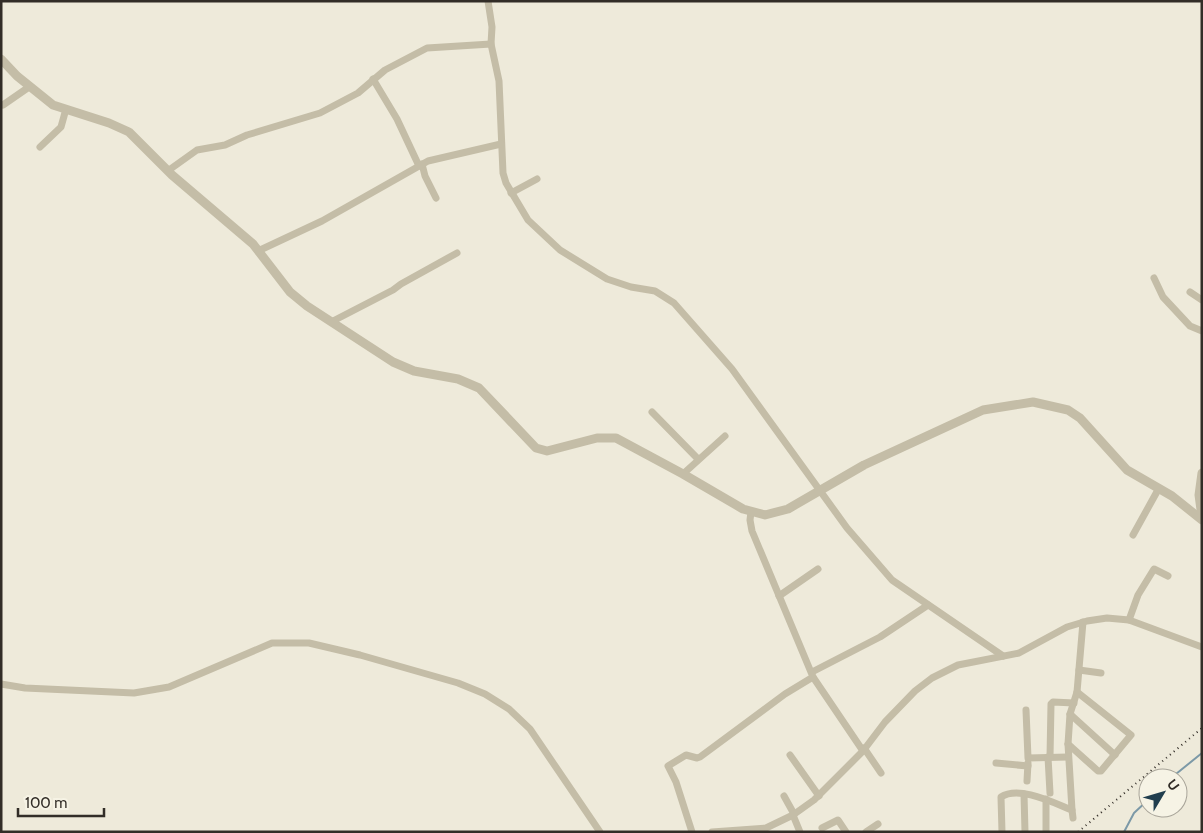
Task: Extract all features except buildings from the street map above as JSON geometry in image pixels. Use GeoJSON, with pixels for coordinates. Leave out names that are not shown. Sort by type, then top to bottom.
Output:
{"type":"FeatureCollection","features":[{"type":"Feature","properties":{"kind":"street"},"geometry":{"type":"LineString","coordinates":[[488,1],[492,27],[492,44],[499,81],[503,174],[511,193],[534,227],[560,250],[607,279],[631,287],[655,291],[674,303],[732,369],[847,528],[892,580],[1003,656]]}},
{"type":"Feature","properties":{"kind":"street"},"geometry":{"type":"LineString","coordinates":[[169,170],[192,152],[225,145],[247,135],[320,113],[358,93],[373,79],[401,60],[427,48],[492,44]]}},
{"type":"Feature","properties":{"kind":"street"},"geometry":{"type":"LineString","coordinates":[[1,59],[29,87],[53,105],[123,128],[169,170],[172,175],[240,232],[258,250],[290,292],[307,306],[333,321],[386,358],[407,368],[458,379],[479,388],[536,448],[547,451],[597,438],[616,438],[751,512],[765,515],[781,512],[864,465],[983,410],[1033,402],[1058,406],[1071,412],[1120,464],[1202,518]]}},
{"type":"Feature","properties":{"kind":"street"},"geometry":{"type":"LineString","coordinates":[[373,79],[397,119],[436,198]]}},
{"type":"Feature","properties":{"kind":"street"},"geometry":{"type":"LineString","coordinates":[[3,105],[29,87]]}},
{"type":"Feature","properties":{"kind":"street"},"geometry":{"type":"LineString","coordinates":[[40,147],[61,128],[66,109]]}},
{"type":"Feature","properties":{"kind":"street"},"geometry":{"type":"LineString","coordinates":[[258,250],[322,221],[420,165],[501,144]]}},
{"type":"Feature","properties":{"kind":"street"},"geometry":{"type":"LineString","coordinates":[[511,193],[537,179]]}},
{"type":"Feature","properties":{"kind":"street"},"geometry":{"type":"LineString","coordinates":[[333,321],[393,290],[457,253]]}},
{"type":"Feature","properties":{"kind":"street"},"geometry":{"type":"LineString","coordinates":[[1154,278],[1163,297],[1190,326],[1202,331]]}},
{"type":"Feature","properties":{"kind":"street"},"geometry":{"type":"LineString","coordinates":[[1190,292],[1202,300]]}},
{"type":"Feature","properties":{"kind":"street"},"geometry":{"type":"LineString","coordinates":[[652,412],[698,459]]}},
{"type":"Feature","properties":{"kind":"street"},"geometry":{"type":"LineString","coordinates":[[683,474],[726,436]]}},
{"type":"Feature","properties":{"kind":"street"},"geometry":{"type":"LineString","coordinates":[[1202,473],[1198,494],[1202,518]]}},
{"type":"Feature","properties":{"kind":"street"},"geometry":{"type":"LineString","coordinates":[[1133,535],[1159,488]]}},
{"type":"Feature","properties":{"kind":"street"},"geometry":{"type":"LineString","coordinates":[[751,512],[750,526],[812,674],[881,773]]}},
{"type":"Feature","properties":{"kind":"street"},"geometry":{"type":"LineString","coordinates":[[779,596],[818,569]]}},
{"type":"Feature","properties":{"kind":"street"},"geometry":{"type":"LineString","coordinates":[[1129,620],[1138,595],[1154,569],[1168,576]]}},
{"type":"Feature","properties":{"kind":"street"},"geometry":{"type":"LineString","coordinates":[[692,832],[678,789],[668,766],[686,755],[700,757],[812,674],[880,637],[928,606]]}},
{"type":"Feature","properties":{"kind":"street"},"geometry":{"type":"LineString","coordinates":[[712,832],[757,831],[794,814],[819,796],[899,707],[927,681],[958,665],[1024,652],[1061,630],[1083,622],[1107,618],[1129,620],[1202,646]]}},
{"type":"Feature","properties":{"kind":"street"},"geometry":{"type":"LineString","coordinates":[[1073,818],[1068,744],[1070,714],[1077,692],[1083,622]]}},
{"type":"Feature","properties":{"kind":"street"},"geometry":{"type":"LineString","coordinates":[[2,684],[104,693],[134,693],[169,687],[272,644],[309,643],[360,654],[458,683],[485,694],[509,709],[530,729],[600,832]]}},
{"type":"Feature","properties":{"kind":"street"},"geometry":{"type":"LineString","coordinates":[[1079,670],[1101,673]]}},
{"type":"Feature","properties":{"kind":"street"},"geometry":{"type":"LineString","coordinates":[[1068,744],[1098,771],[1103,770],[1130,734],[1077,692]]}},
{"type":"Feature","properties":{"kind":"street"},"geometry":{"type":"LineString","coordinates":[[1046,832],[1051,704],[1053,702],[1074,703]]}},
{"type":"Feature","properties":{"kind":"street"},"geometry":{"type":"LineString","coordinates":[[1026,710],[1027,781]]}},
{"type":"Feature","properties":{"kind":"street"},"geometry":{"type":"LineString","coordinates":[[1070,714],[1115,755]]}},
{"type":"Feature","properties":{"kind":"street"},"geometry":{"type":"LineString","coordinates":[[790,755],[819,796]]}},
{"type":"Feature","properties":{"kind":"street"},"geometry":{"type":"LineString","coordinates":[[1028,758],[1068,757]]}},
{"type":"Feature","properties":{"kind":"street"},"geometry":{"type":"LineString","coordinates":[[996,763],[1028,766]]}},
{"type":"Feature","properties":{"kind":"street"},"geometry":{"type":"LineString","coordinates":[[1002,832],[1001,797],[1014,792],[1048,796],[1072,810]]}},
{"type":"Feature","properties":{"kind":"street"},"geometry":{"type":"LineString","coordinates":[[1024,794],[1025,832]]}},
{"type":"Feature","properties":{"kind":"street"},"geometry":{"type":"LineString","coordinates":[[784,796],[794,814],[800,832]]}},
{"type":"Feature","properties":{"kind":"street"},"geometry":{"type":"LineString","coordinates":[[822,828],[838,820],[846,832]]}},
{"type":"Feature","properties":{"kind":"street"},"geometry":{"type":"LineString","coordinates":[[866,832],[878,824]]}},
{"type":"Feature","properties":{"kind":"waterway"},"geometry":{"type":"LineString","coordinates":[[1183,768],[1202,753]]}},
{"type":"Feature","properties":{"kind":"waterway"},"geometry":{"type":"LineString","coordinates":[[1124,832],[1138,809]]}},
{"type":"Feature","properties":{"kind":"railway"},"geometry":{"type":"LineString","coordinates":[[1078,832],[1202,728]]}}]}
